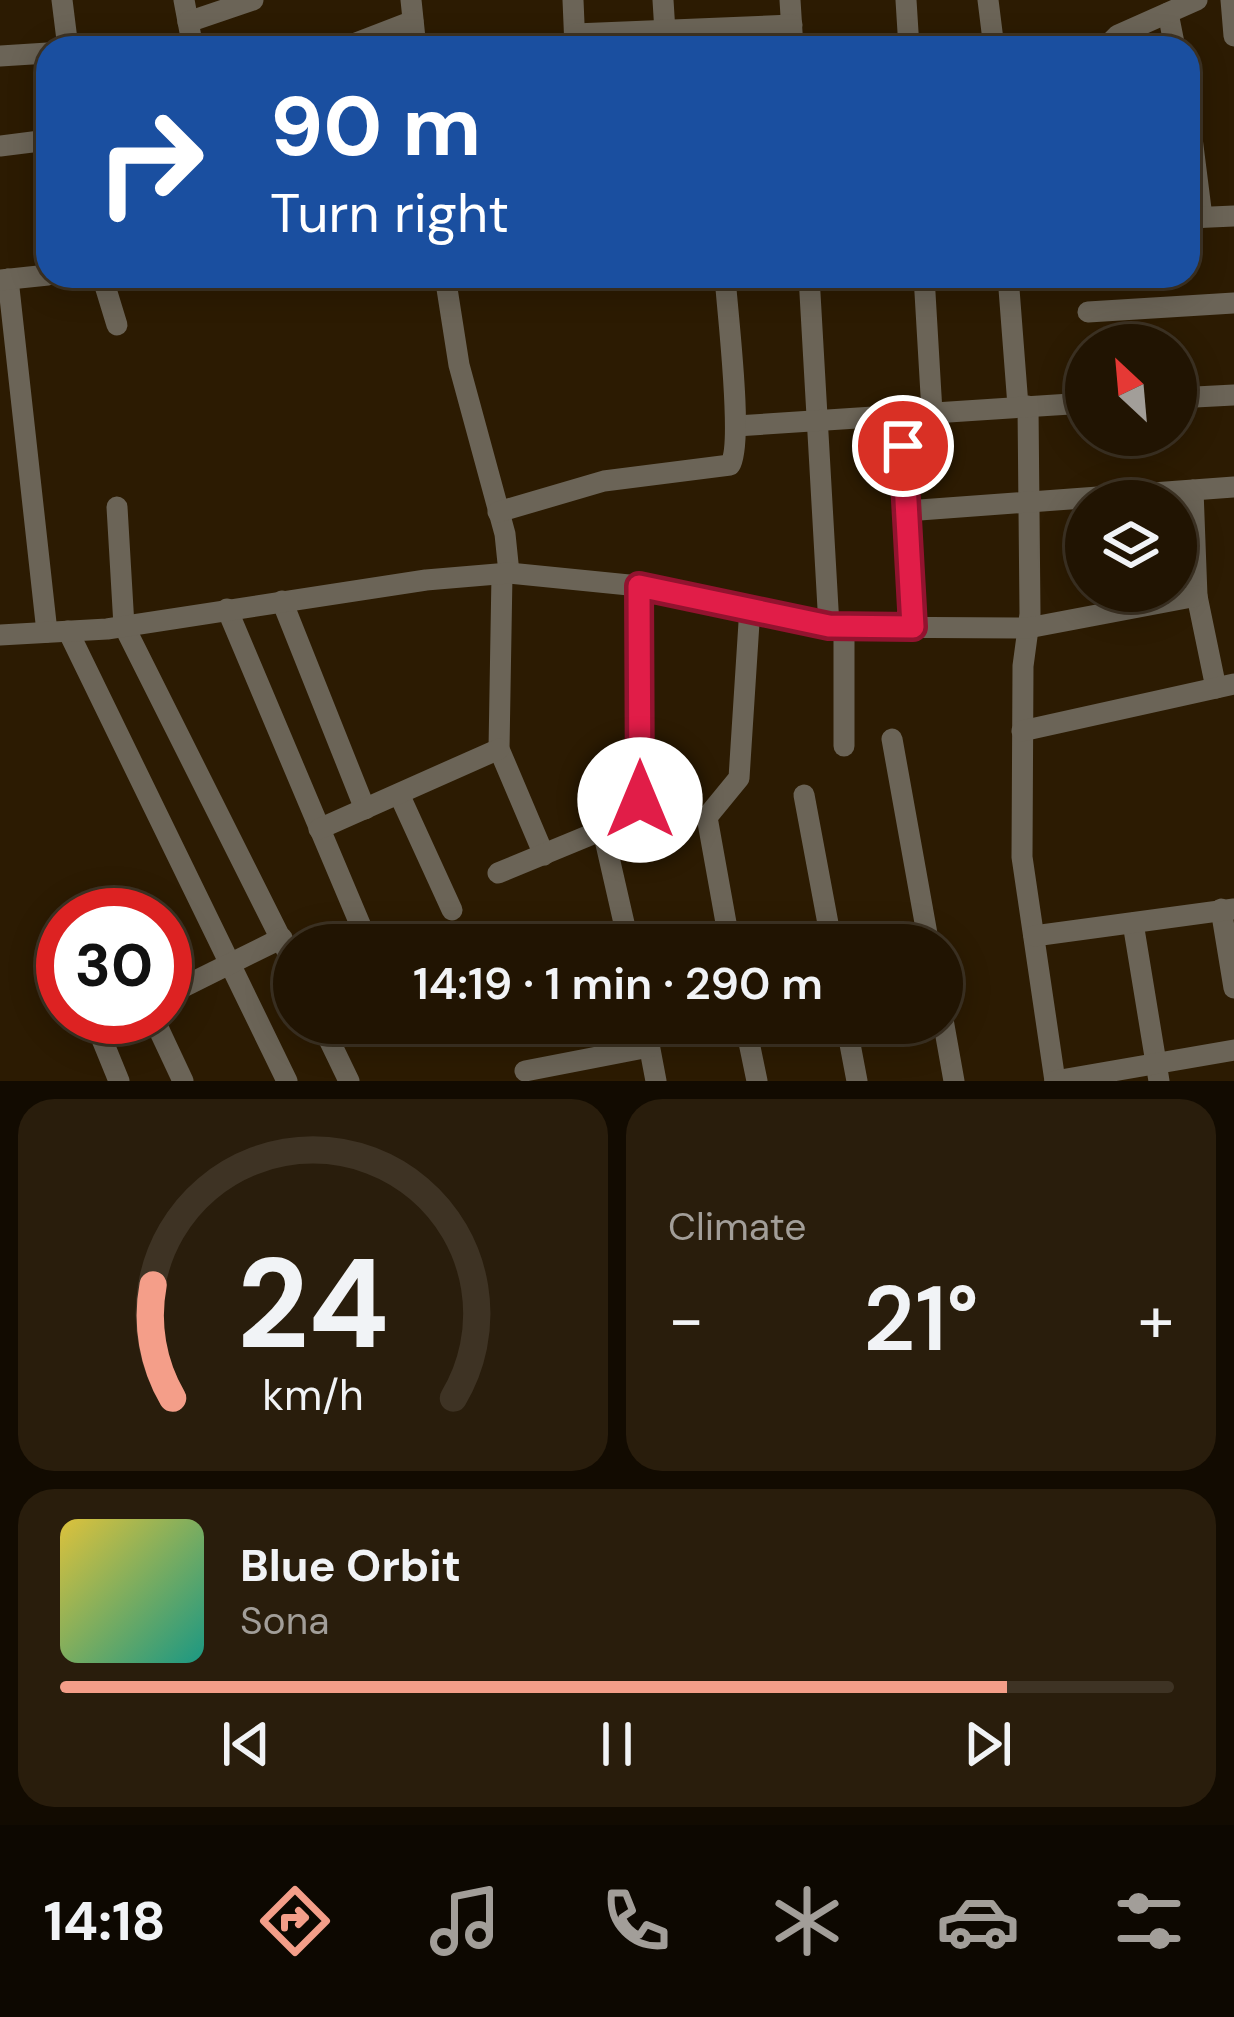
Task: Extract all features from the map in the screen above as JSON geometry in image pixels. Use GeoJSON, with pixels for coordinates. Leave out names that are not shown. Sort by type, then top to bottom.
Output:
{"type":"FeatureCollection","features":[{"type":"Feature","properties":{"kind":"street"},"geometry":{"type":"LineString","coordinates":[[62,0],[66,36]]}},
{"type":"Feature","properties":{"kind":"street"},"geometry":{"type":"LineString","coordinates":[[186,11],[253,0]]}},
{"type":"Feature","properties":{"kind":"street"},"geometry":{"type":"LineString","coordinates":[[573,0],[575,36]]}},
{"type":"Feature","properties":{"kind":"street"},"geometry":{"type":"LineString","coordinates":[[664,0],[665,36]]}},
{"type":"Feature","properties":{"kind":"street"},"geometry":{"type":"LineString","coordinates":[[790,0],[792,36]]}},
{"type":"Feature","properties":{"kind":"street"},"geometry":{"type":"LineString","coordinates":[[906,0],[908,36]]}},
{"type":"Feature","properties":{"kind":"street"},"geometry":{"type":"LineString","coordinates":[[988,0],[992,36]]}},
{"type":"Feature","properties":{"kind":"street"},"geometry":{"type":"LineString","coordinates":[[1117,36],[1196,0]]}},
{"type":"Feature","properties":{"kind":"street"},"geometry":{"type":"LineString","coordinates":[[1232,0],[1234,36]]}},
{"type":"Feature","properties":{"kind":"street"},"geometry":{"type":"LineString","coordinates":[[365,36],[412,10]]}},
{"type":"Feature","properties":{"kind":"street"},"geometry":{"type":"LineString","coordinates":[[1168,13],[1172,36]]}},
{"type":"Feature","properties":{"kind":"street"},"geometry":{"type":"LineString","coordinates":[[692,36],[792,25]]}},
{"type":"Feature","properties":{"kind":"street"},"geometry":{"type":"LineString","coordinates":[[0,56],[36,54]]}},
{"type":"Feature","properties":{"kind":"street"},"geometry":{"type":"LineString","coordinates":[[0,146],[36,142]]}},
{"type":"Feature","properties":{"kind":"street"},"geometry":{"type":"LineString","coordinates":[[1200,218],[1234,216]]}},
{"type":"Feature","properties":{"kind":"street"},"geometry":{"type":"LineString","coordinates":[[36,276],[4,280],[58,632],[286,1081]]}},
{"type":"Feature","properties":{"kind":"street"},"geometry":{"type":"LineString","coordinates":[[106,288],[117,326]]}},
{"type":"Feature","properties":{"kind":"street"},"geometry":{"type":"LineString","coordinates":[[447,288],[459,365],[498,512],[505,574],[499,749],[544,856]]}},
{"type":"Feature","properties":{"kind":"street"},"geometry":{"type":"LineString","coordinates":[[498,512],[604,481],[730,465],[735,459],[736,426],[726,288]]}},
{"type":"Feature","properties":{"kind":"street"},"geometry":{"type":"LineString","coordinates":[[810,288],[844,746]]}},
{"type":"Feature","properties":{"kind":"street"},"geometry":{"type":"LineString","coordinates":[[925,288],[932,412]]}},
{"type":"Feature","properties":{"kind":"street"},"geometry":{"type":"LineString","coordinates":[[1009,288],[1029,502],[1022,857],[1055,1081],[1157,1072],[1234,1050]]}},
{"type":"Feature","properties":{"kind":"street"},"geometry":{"type":"LineString","coordinates":[[1088,312],[1234,303]]}},
{"type":"Feature","properties":{"kind":"street"},"geometry":{"type":"LineString","coordinates":[[1197,397],[1234,395]]}},
{"type":"Feature","properties":{"kind":"street"},"geometry":{"type":"LineString","coordinates":[[736,426],[1065,404]]}},
{"type":"Feature","properties":{"kind":"street"},"geometry":{"type":"LineString","coordinates":[[901,414],[913,627]]}},
{"type":"Feature","properties":{"kind":"street"},"geometry":{"type":"LineString","coordinates":[[1197,490],[1234,487]]}},
{"type":"Feature","properties":{"kind":"street"},"geometry":{"type":"LineString","coordinates":[[906,511],[1065,499]]}},
{"type":"Feature","properties":{"kind":"street"},"geometry":{"type":"LineString","coordinates":[[117,507],[124,626],[275,924]]}},
{"type":"Feature","properties":{"kind":"street"},"geometry":{"type":"LineString","coordinates":[[0,634],[124,626],[505,574],[639,586],[836,627],[1028,628],[1112,612]]}},
{"type":"Feature","properties":{"kind":"street"},"geometry":{"type":"LineString","coordinates":[[498,873],[629,820],[640,800],[639,586]]}},
{"type":"Feature","properties":{"kind":"street"},"geometry":{"type":"LineString","coordinates":[[1022,730],[1225,686],[1197,596]]}},
{"type":"Feature","properties":{"kind":"street"},"geometry":{"type":"LineString","coordinates":[[282,601],[365,809]]}},
{"type":"Feature","properties":{"kind":"street"},"geometry":{"type":"LineString","coordinates":[[726,924],[707,817],[739,778],[750,607]]}},
{"type":"Feature","properties":{"kind":"street"},"geometry":{"type":"LineString","coordinates":[[227,610],[360,924]]}},
{"type":"Feature","properties":{"kind":"street"},"geometry":{"type":"LineString","coordinates":[[892,739],[925,924]]}},
{"type":"Feature","properties":{"kind":"street"},"geometry":{"type":"LineString","coordinates":[[319,829],[499,749]]}},
{"type":"Feature","properties":{"kind":"street"},"geometry":{"type":"LineString","coordinates":[[399,794],[452,910]]}},
{"type":"Feature","properties":{"kind":"street"},"geometry":{"type":"LineString","coordinates":[[804,795],[828,924]]}},
{"type":"Feature","properties":{"kind":"street"},"geometry":{"type":"LineString","coordinates":[[603,831],[624,924]]}},
{"type":"Feature","properties":{"kind":"street"},"geometry":{"type":"LineString","coordinates":[[1034,936],[1227,909],[1234,988]]}},
{"type":"Feature","properties":{"kind":"street"},"geometry":{"type":"LineString","coordinates":[[1132,923],[1157,1072]]}},
{"type":"Feature","properties":{"kind":"street"},"geometry":{"type":"LineString","coordinates":[[192,982],[273,942]]}},
{"type":"Feature","properties":{"kind":"street"},"geometry":{"type":"LineString","coordinates":[[104,1044],[119,1081]]}},
{"type":"Feature","properties":{"kind":"street"},"geometry":{"type":"LineString","coordinates":[[166,1044],[183,1081]]}},
{"type":"Feature","properties":{"kind":"street"},"geometry":{"type":"LineString","coordinates":[[327,1044],[338,1078]]}},
{"type":"Feature","properties":{"kind":"street"},"geometry":{"type":"LineString","coordinates":[[648,1044],[656,1081]]}},
{"type":"Feature","properties":{"kind":"street"},"geometry":{"type":"LineString","coordinates":[[750,1044],[757,1081]]}},
{"type":"Feature","properties":{"kind":"street"},"geometry":{"type":"LineString","coordinates":[[850,1044],[857,1081]]}},
{"type":"Feature","properties":{"kind":"street"},"geometry":{"type":"LineString","coordinates":[[947,1044],[954,1081]]}},
{"type":"Feature","properties":{"kind":"street"},"geometry":{"type":"LineString","coordinates":[[525,1071],[649,1047]]}},
{"type":"Feature","properties":{"kind":"route"},"geometry":{"type":"LineString","coordinates":[[640,800],[639,586],[829,626],[913,627],[903,446]]}}]}
